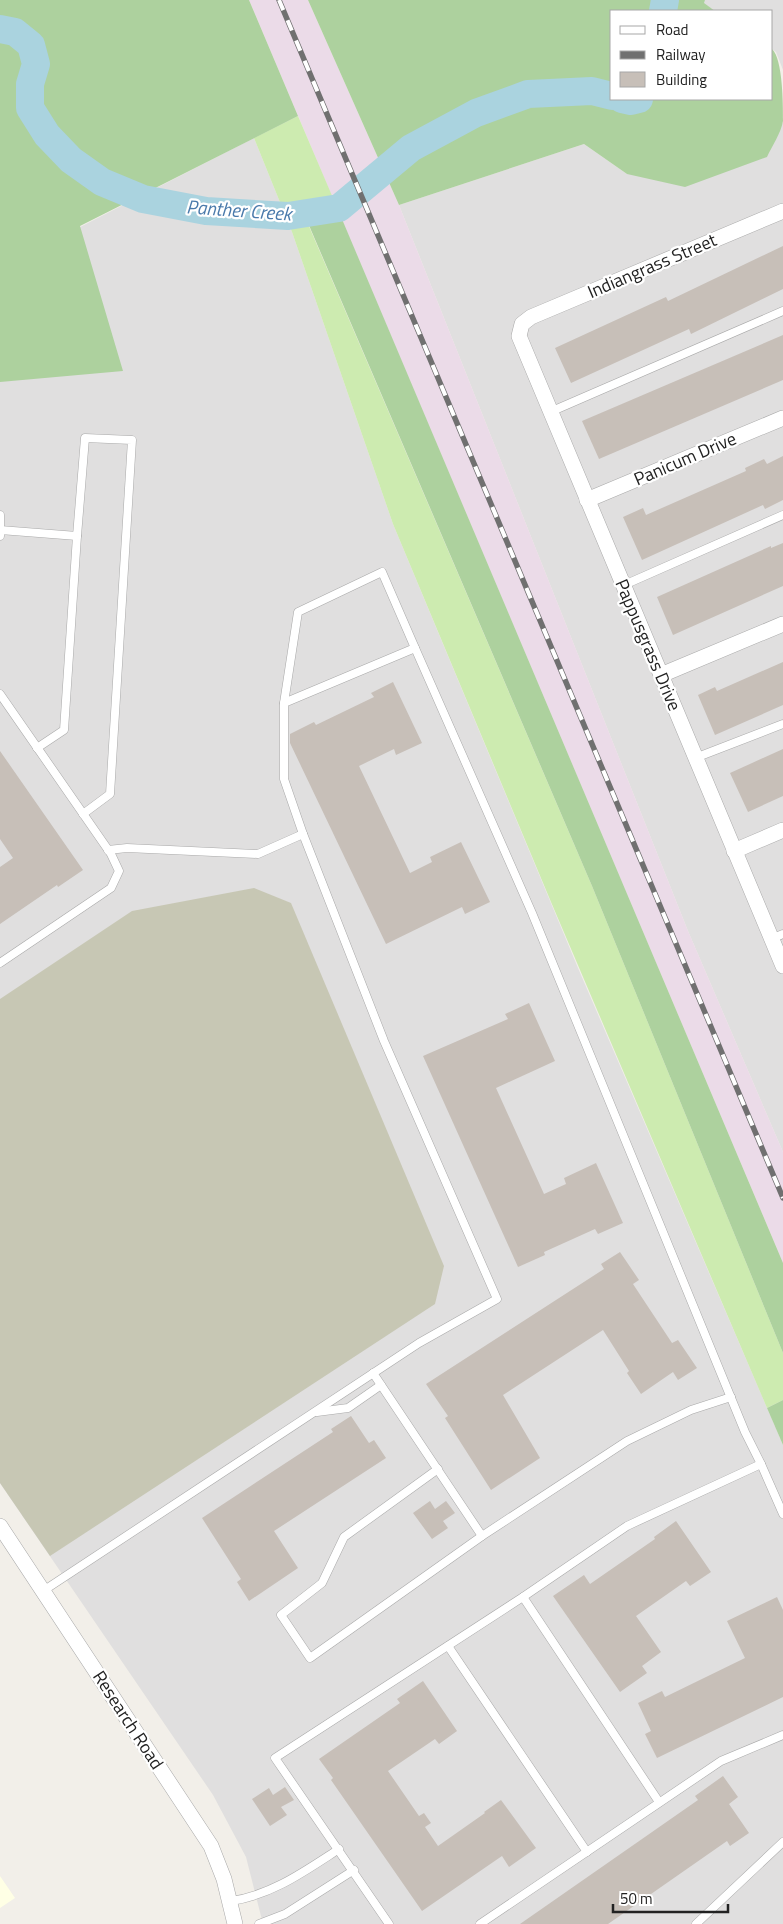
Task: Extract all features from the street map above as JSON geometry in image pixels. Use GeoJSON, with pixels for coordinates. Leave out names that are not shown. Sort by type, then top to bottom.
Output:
{"type":"FeatureCollection","features":[{"type":"Feature","properties":{"kind":"street","name":"Indiangrass Street"},"geometry":{"type":"LineString","coordinates":[[522,324],[536,314],[783,211]]}},
{"type":"Feature","properties":{"kind":"street","name":"Pappusgrass Drive"},"geometry":{"type":"LineString","coordinates":[[522,324],[520,330],[521,342],[734,851],[777,936],[783,966]]}},
{"type":"Feature","properties":{"kind":"street","name":"Panicum Drive"},"geometry":{"type":"LineString","coordinates":[[587,500],[783,418]]}},
{"type":"Feature","properties":{"kind":"street"},"geometry":{"type":"LineString","coordinates":[[661,675],[783,624]]}},
{"type":"Feature","properties":{"kind":"street"},"geometry":{"type":"LineString","coordinates":[[734,851],[783,830]]}},
{"type":"Feature","properties":{"kind":"street","name":"Research Road"},"geometry":{"type":"LineString","coordinates":[[0,1526],[211,1846],[231,1901],[235,1924]]}},
{"type":"Feature","properties":{"kind":"lane"},"geometry":{"type":"LineString","coordinates":[[550,412],[783,311]]}},
{"type":"Feature","properties":{"kind":"lane"},"geometry":{"type":"LineString","coordinates":[[37,748],[64,730],[85,438],[132,440],[110,794],[83,814]]}},
{"type":"Feature","properties":{"kind":"lane"},"geometry":{"type":"LineString","coordinates":[[0,515],[0,536]]}},
{"type":"Feature","properties":{"kind":"lane"},"geometry":{"type":"LineString","coordinates":[[624,585],[783,515]]}},
{"type":"Feature","properties":{"kind":"lane"},"geometry":{"type":"LineString","coordinates":[[0,530],[77,536]]}},
{"type":"Feature","properties":{"kind":"lane"},"geometry":{"type":"LineString","coordinates":[[43,1591],[419,1343],[497,1299],[384,1041],[303,834],[284,779],[284,703],[298,612],[382,572],[532,913],[732,1397],[783,1514]]}},
{"type":"Feature","properties":{"kind":"lane"},"geometry":{"type":"LineString","coordinates":[[284,703],[415,648]]}},
{"type":"Feature","properties":{"kind":"lane"},"geometry":{"type":"LineString","coordinates":[[0,694],[108,850],[118,871],[111,888],[0,964]]}},
{"type":"Feature","properties":{"kind":"lane"},"geometry":{"type":"LineString","coordinates":[[695,758],[783,724]]}},
{"type":"Feature","properties":{"kind":"lane"},"geometry":{"type":"LineString","coordinates":[[108,850],[127,848],[258,854],[303,834]]}},
{"type":"Feature","properties":{"kind":"lane"},"geometry":{"type":"LineString","coordinates":[[373,1373],[482,1536]]}},
{"type":"Feature","properties":{"kind":"lane"},"geometry":{"type":"LineString","coordinates":[[314,1412],[348,1408],[381,1385]]}},
{"type":"Feature","properties":{"kind":"lane"},"geometry":{"type":"LineString","coordinates":[[438,1469],[344,1537],[322,1583],[281,1616],[310,1658],[482,1536],[627,1441],[691,1410],[732,1397]]}},
{"type":"Feature","properties":{"kind":"lane"},"geometry":{"type":"LineString","coordinates":[[389,1924],[276,1758],[523,1597],[627,1526],[761,1464]]}},
{"type":"Feature","properties":{"kind":"lane"},"geometry":{"type":"LineString","coordinates":[[523,1597],[659,1802]]}},
{"type":"Feature","properties":{"kind":"lane"},"geometry":{"type":"LineString","coordinates":[[448,1646],[587,1852]]}},
{"type":"Feature","properties":{"kind":"lane"},"geometry":{"type":"LineString","coordinates":[[480,1924],[722,1761],[783,1735]]}},
{"type":"Feature","properties":{"kind":"lane"},"geometry":{"type":"LineString","coordinates":[[696,1924],[783,1842]]}},
{"type":"Feature","properties":{"kind":"lane"},"geometry":{"type":"LineString","coordinates":[[231,1901],[252,1898],[275,1888],[339,1849]]}},
{"type":"Feature","properties":{"kind":"lane"},"geometry":{"type":"LineString","coordinates":[[259,1924],[285,1914],[354,1870]]}},
{"type":"Feature","properties":{"kind":"shaded area"},"geometry":{"type":"Polygon","coordinates":[[[249,0],[308,0],[399,205],[688,931],[783,1152],[783,1263],[249,0]]]}},
{"type":"Feature","properties":{"kind":"shaded area"},"geometry":{"type":"Polygon","coordinates":[[[705,0],[783,0],[783,70],[776,52],[773,50],[773,10],[714,10],[703,3],[705,0]]]}},
{"type":"Feature","properties":{"kind":"shaded area"},"geometry":{"type":"Polygon","coordinates":[[[783,122],[783,1152],[688,931],[399,205],[584,144],[627,174],[766,157],[783,122]]]}},
{"type":"Feature","properties":{"kind":"shaded area"},"geometry":{"type":"Polygon","coordinates":[[[254,138],[292,232],[393,524],[578,968],[783,1445],[783,1924],[263,1924],[246,1857],[213,1795],[0,1483],[0,268],[254,138]]]}},
{"type":"Feature","properties":{"kind":"shaded area"},"geometry":{"type":"Polygon","coordinates":[[[254,888],[291,903],[444,1266],[435,1304],[50,1556],[0,1483],[0,999],[132,911],[254,888]]]}},
{"type":"Feature","properties":{"kind":"shaded area"},"geometry":{"type":"Polygon","coordinates":[[[0,1876],[15,1898],[0,1908],[0,1876]]]}},
{"type":"Feature","properties":{"kind":"green space"},"geometry":{"type":"Polygon","coordinates":[[[0,0],[249,0],[298,116],[80,226],[123,371],[0,382],[0,0]]]}},
{"type":"Feature","properties":{"kind":"green space"},"geometry":{"type":"Polygon","coordinates":[[[308,0],[705,0],[704,3],[714,10],[610,10],[610,100],[773,100],[773,50],[776,54],[782,83],[783,121],[767,157],[685,187],[627,174],[584,144],[399,205],[308,0]]]}},
{"type":"Feature","properties":{"kind":"green space"},"geometry":{"type":"Polygon","coordinates":[[[298,116],[339,212],[308,224],[592,886],[783,1353],[783,1400],[767,1408],[551,902],[393,524],[292,232],[254,138],[298,116]]]}},
{"type":"Feature","properties":{"kind":"green space"},"geometry":{"type":"Polygon","coordinates":[[[339,212],[783,1263],[783,1353],[592,886],[308,223],[339,212]]]}},
{"type":"Feature","properties":{"kind":"green space"},"geometry":{"type":"Polygon","coordinates":[[[783,1400],[783,1445],[767,1408],[783,1400]]]}},
{"type":"Feature","properties":{"kind":"building"},"geometry":{"type":"Polygon","coordinates":[[[783,246],[783,289],[691,334],[689,329],[571,383],[555,348],[666,297],[668,301],[783,246]]]}},
{"type":"Feature","properties":{"kind":"building"},"geometry":{"type":"Polygon","coordinates":[[[783,335],[783,380],[599,459],[582,421],[783,335]]]}},
{"type":"Feature","properties":{"kind":"building"},"geometry":{"type":"Polygon","coordinates":[[[783,456],[783,500],[765,509],[763,505],[642,560],[623,517],[643,508],[646,515],[746,471],[745,468],[764,459],[767,464],[783,456]]]}},
{"type":"Feature","properties":{"kind":"building"},"geometry":{"type":"Polygon","coordinates":[[[783,543],[783,586],[673,635],[657,597],[771,546],[771,548],[783,543]]]}},
{"type":"Feature","properties":{"kind":"building"},"geometry":{"type":"Polygon","coordinates":[[[783,662],[783,705],[715,735],[698,695],[715,687],[717,691],[783,662]]]}},
{"type":"Feature","properties":{"kind":"building"},"geometry":{"type":"Polygon","coordinates":[[[393,682],[422,743],[396,755],[394,749],[359,766],[410,873],[432,862],[430,857],[461,842],[490,902],[465,914],[462,907],[386,944],[290,743],[290,734],[314,722],[316,725],[374,697],[371,693],[393,682]]]}},
{"type":"Feature","properties":{"kind":"building"},"geometry":{"type":"Polygon","coordinates":[[[783,749],[783,796],[748,812],[730,773],[783,749]]]}},
{"type":"Feature","properties":{"kind":"building"},"geometry":{"type":"Polygon","coordinates":[[[0,751],[83,870],[58,887],[57,885],[0,924],[0,867],[13,858],[0,839],[0,751]]]}},
{"type":"Feature","properties":{"kind":"building"},"geometry":{"type":"Polygon","coordinates":[[[529,1003],[555,1061],[496,1088],[544,1194],[566,1184],[564,1178],[596,1163],[623,1223],[598,1234],[595,1229],[544,1252],[545,1255],[518,1267],[423,1056],[508,1019],[505,1014],[529,1003]]]}},
{"type":"Feature","properties":{"kind":"building"},"geometry":{"type":"Polygon","coordinates":[[[620,1252],[639,1280],[633,1284],[672,1343],[678,1340],[697,1368],[678,1380],[673,1372],[641,1394],[603,1330],[503,1395],[540,1458],[491,1490],[445,1418],[448,1416],[426,1384],[604,1269],[601,1264],[620,1252]]]}},
{"type":"Feature","properties":{"kind":"building"},"geometry":{"type":"Polygon","coordinates":[[[351,1416],[369,1443],[374,1440],[386,1458],[274,1531],[298,1568],[249,1601],[237,1582],[241,1579],[202,1518],[333,1432],[331,1429],[351,1416]]]}},
{"type":"Feature","properties":{"kind":"building"},"geometry":{"type":"Polygon","coordinates":[[[430,1501],[435,1509],[446,1501],[455,1513],[443,1521],[448,1528],[432,1539],[413,1513],[430,1501]]]}},
{"type":"Feature","properties":{"kind":"building"},"geometry":{"type":"Polygon","coordinates":[[[676,1521],[711,1572],[690,1586],[686,1581],[636,1616],[661,1652],[642,1666],[647,1673],[620,1692],[553,1596],[584,1575],[590,1584],[655,1539],[654,1537],[676,1521]]]}},
{"type":"Feature","properties":{"kind":"building"},"geometry":{"type":"Polygon","coordinates":[[[777,1597],[783,1610],[783,1697],[657,1758],[645,1734],[651,1731],[638,1703],[662,1691],[665,1697],[745,1658],[727,1621],[777,1597]]]}},
{"type":"Feature","properties":{"kind":"building"},"geometry":{"type":"Polygon","coordinates":[[[423,1681],[457,1731],[439,1744],[435,1739],[388,1771],[419,1816],[424,1813],[431,1823],[425,1827],[438,1846],[501,1800],[536,1848],[509,1867],[502,1856],[422,1911],[331,1780],[333,1778],[319,1759],[400,1703],[397,1699],[423,1681]]]}},
{"type":"Feature","properties":{"kind":"building"},"geometry":{"type":"Polygon","coordinates":[[[723,1776],[738,1797],[729,1804],[749,1833],[730,1846],[727,1841],[608,1924],[520,1924],[698,1800],[695,1796],[723,1776]]]}},
{"type":"Feature","properties":{"kind":"building"},"geometry":{"type":"Polygon","coordinates":[[[285,1787],[294,1800],[281,1807],[287,1815],[270,1826],[252,1799],[269,1788],[273,1795],[285,1787]]]}},
{"type":"Feature","properties":{"kind":"waterway","name":"Panther Creek"},"geometry":{"type":"LineString","coordinates":[[663,10],[665,0]]}},
{"type":"Feature","properties":{"kind":"waterway","name":"Panther Creek"},"geometry":{"type":"LineString","coordinates":[[0,29],[15,32],[31,45],[36,64],[30,84],[30,108],[47,135],[71,160],[102,182],[143,199],[206,211],[288,216],[339,208],[411,148],[476,113],[528,94],[592,91],[610,96]]}},
{"type":"Feature","properties":{"kind":"waterway","name":"Panther Creek"},"geometry":{"type":"LineString","coordinates":[[626,100],[635,100]]}},
{"type":"Feature","properties":{"kind":"railway"},"geometry":{"type":"LineString","coordinates":[[279,0],[783,1198]]}}]}
